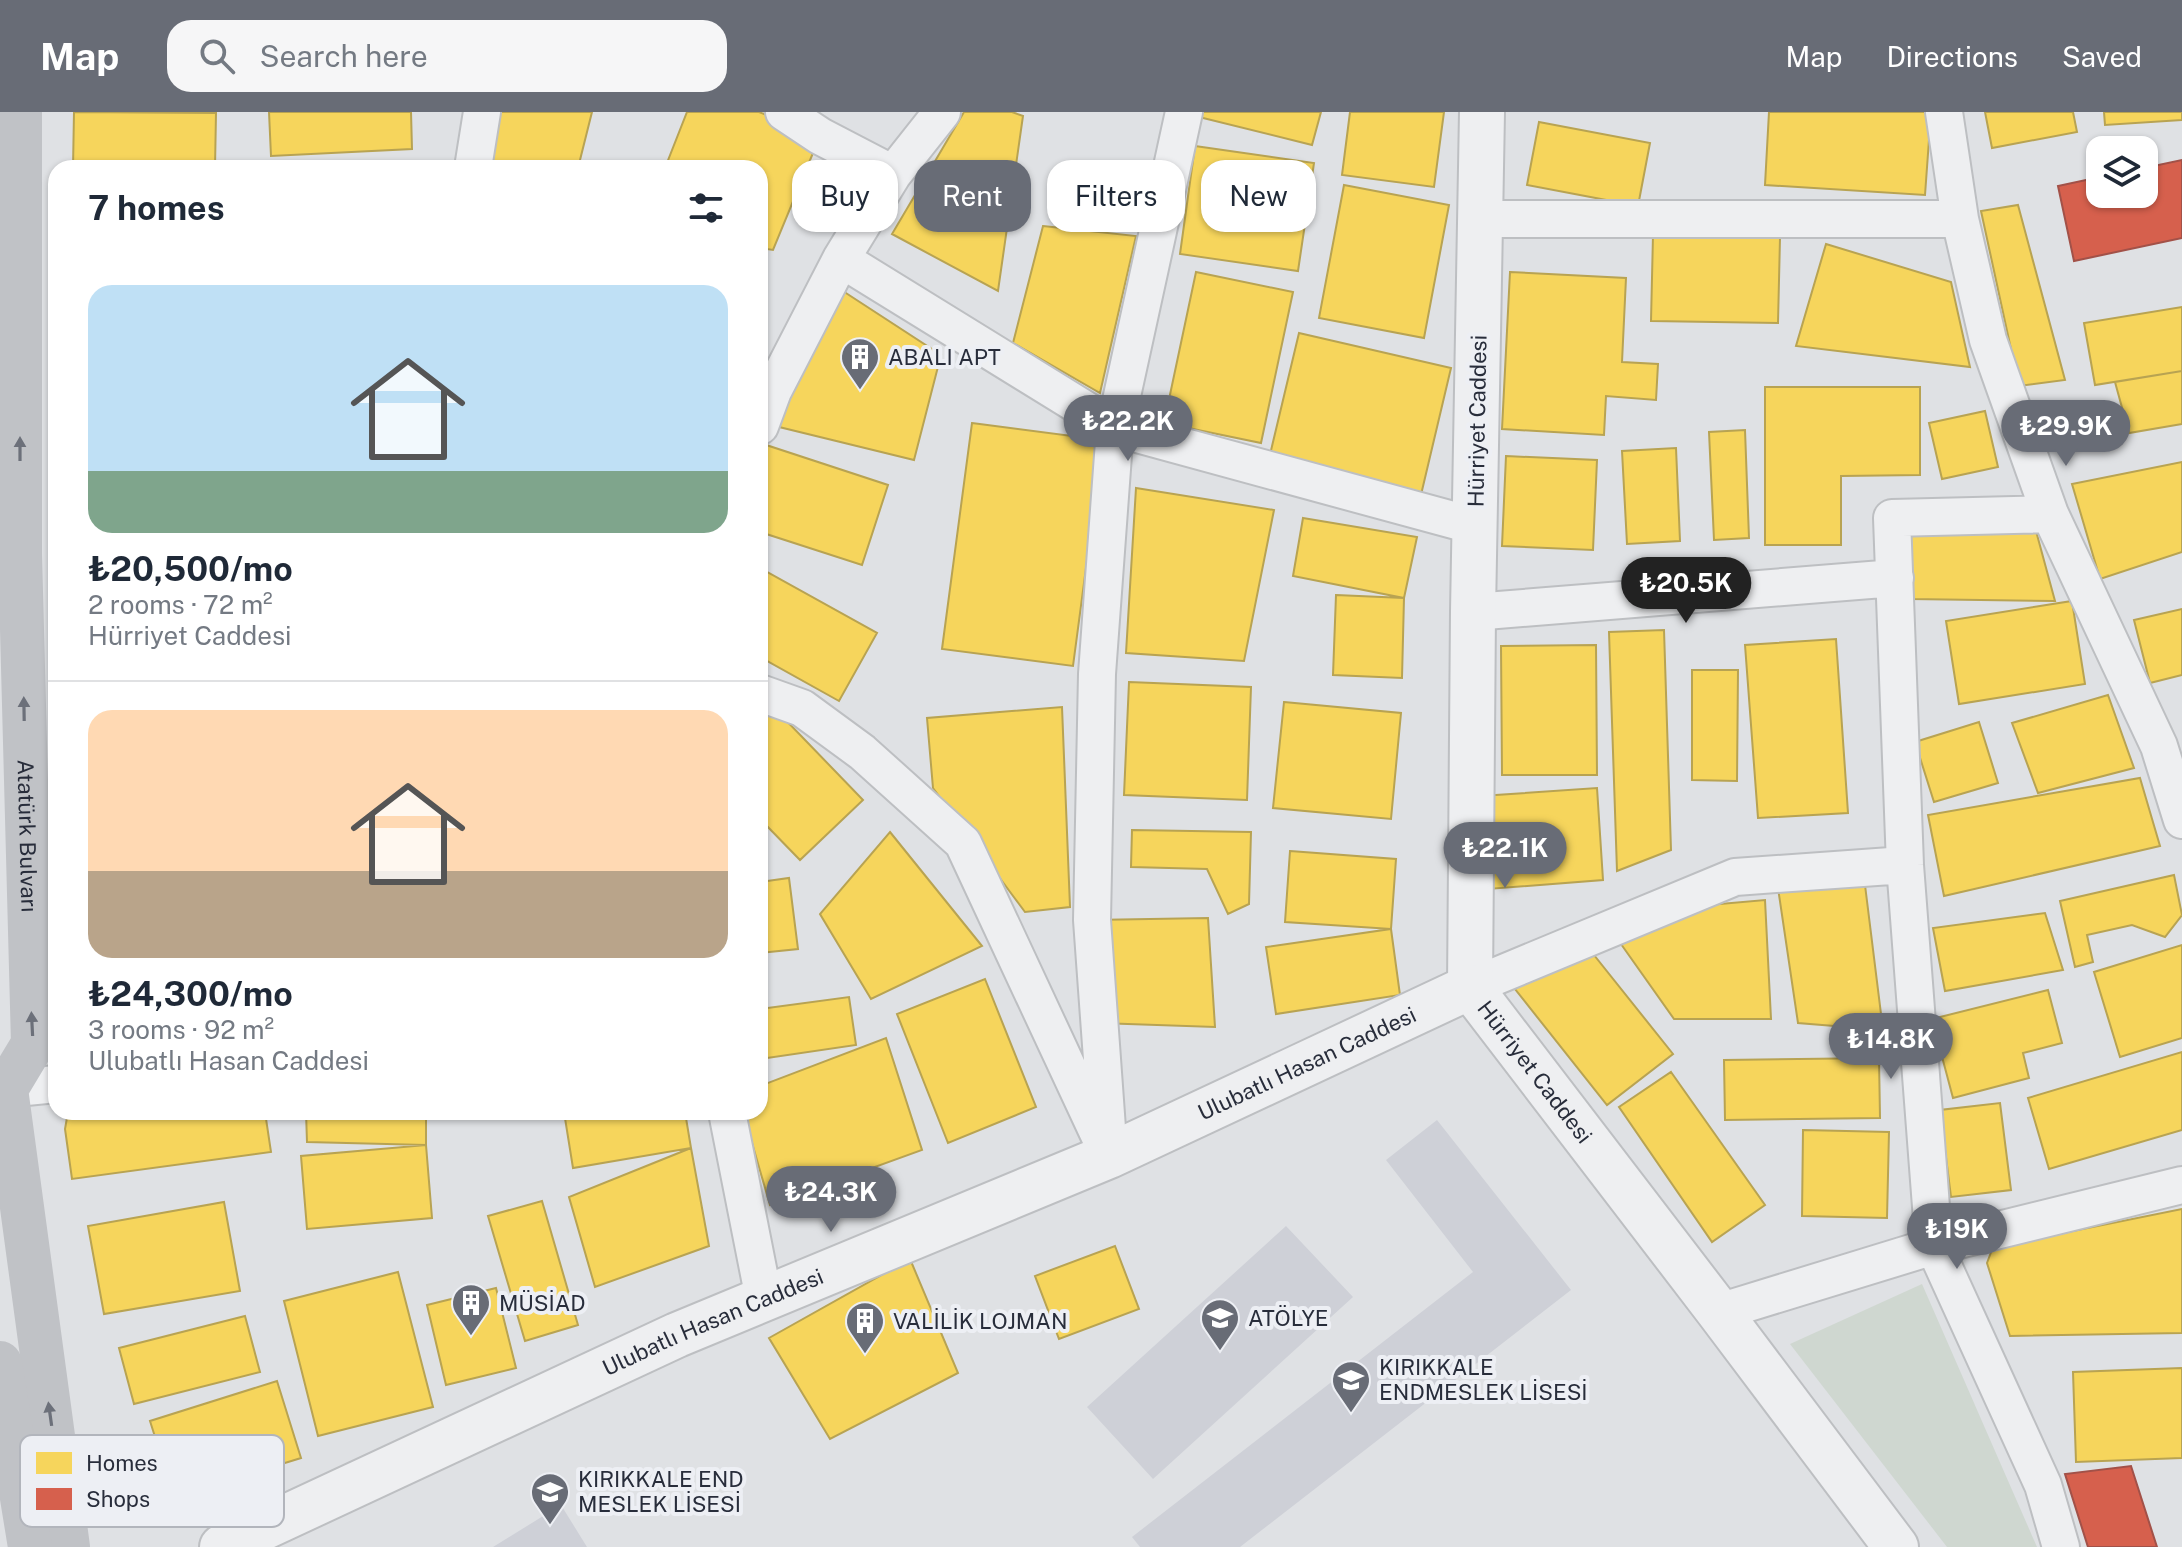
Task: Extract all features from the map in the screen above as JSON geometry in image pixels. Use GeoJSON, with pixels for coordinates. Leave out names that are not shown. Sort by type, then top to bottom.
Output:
{"type":"FeatureCollection","features":[{"type":"Feature","properties":{"kind":"main road","name":"Atatürk Bulvarı"},"geometry":{"type":"LineString","coordinates":[[6,1089],[33,1044],[20,554],[20,112]]}},
{"type":"Feature","properties":{"kind":"main road"},"geometry":{"type":"LineString","coordinates":[[6,1089],[53,1435]]}},
{"type":"Feature","properties":{"kind":"main road"},"geometry":{"type":"LineString","coordinates":[[0,1363],[20,1486]]}},
{"type":"Feature","properties":{"kind":"main road"},"geometry":{"type":"LineString","coordinates":[[27,1527],[30,1547]]}},
{"type":"Feature","properties":{"kind":"main road"},"geometry":{"type":"LineString","coordinates":[[65,1527],[68,1547]]}},
{"type":"Feature","properties":{"kind":"street"},"geometry":{"type":"LineString","coordinates":[[474,160],[482,112]]}},
{"type":"Feature","properties":{"kind":"street"},"geometry":{"type":"LineString","coordinates":[[784,112],[820,136],[866,160]]}},
{"type":"Feature","properties":{"kind":"street"},"geometry":{"type":"LineString","coordinates":[[898,168],[942,112]]}},
{"type":"Feature","properties":{"kind":"street"},"geometry":{"type":"LineString","coordinates":[[1109,1156],[1092,920],[1097,674],[1115,428],[1184,112]]}},
{"type":"Feature","properties":{"kind":"street","name":"Hürriyet Caddesi"},"geometry":{"type":"LineString","coordinates":[[1482,112],[1470,987],[1896,1547]]}},
{"type":"Feature","properties":{"kind":"street"},"geometry":{"type":"LineString","coordinates":[[1944,112],[1960,219],[1988,340],[2050,514],[2159,746],[2182,820]]}},
{"type":"Feature","properties":{"kind":"street"},"geometry":{"type":"LineString","coordinates":[[1480,219],[1960,219]]}},
{"type":"Feature","properties":{"kind":"street"},"geometry":{"type":"LineString","coordinates":[[768,388],[858,232]]}},
{"type":"Feature","properties":{"kind":"street"},"geometry":{"type":"LineString","coordinates":[[841,259],[1115,428],[1475,526]]}},
{"type":"Feature","properties":{"kind":"street"},"geometry":{"type":"LineString","coordinates":[[2050,514],[1892,518],[1905,865],[1934,1246],[2043,1485],[2061,1547]]}},
{"type":"Feature","properties":{"kind":"street"},"geometry":{"type":"LineString","coordinates":[[1473,612],[1895,578]]}},
{"type":"Feature","properties":{"kind":"street"},"geometry":{"type":"LineString","coordinates":[[768,696],[802,708],[862,752],[963,843],[1109,1156]]}},
{"type":"Feature","properties":{"kind":"street"},"geometry":{"type":"LineString","coordinates":[[1470,987],[1735,877],[1905,865]]}},
{"type":"Feature","properties":{"kind":"street","name":"Ulubatlı Hasan Caddesi"},"geometry":{"type":"LineString","coordinates":[[284,1518],[677,1335],[1109,1156],[1470,987]]}},
{"type":"Feature","properties":{"kind":"street"},"geometry":{"type":"LineString","coordinates":[[6,1089],[48,1085]]}},
{"type":"Feature","properties":{"kind":"street"},"geometry":{"type":"LineString","coordinates":[[729,1120],[764,1299]]}},
{"type":"Feature","properties":{"kind":"street"},"geometry":{"type":"LineString","coordinates":[[1719,1312],[1934,1246],[2182,1185]]}},
{"type":"Feature","properties":{"kind":"street","name":"Ulubatlı Hasan Caddesi"},"geometry":{"type":"LineString","coordinates":[[222,1547],[265,1527]]}},
{"type":"Feature","properties":{"kind":"shaded area","name":"KIRIKKALE ENDMESLEK LİSESİ"},"geometry":{"type":"Polygon","coordinates":[[[1437,1120],[1571,1290],[1240,1547],[1140,1547],[1132,1537],[1473,1272],[1386,1160],[1437,1120]]]}},
{"type":"Feature","properties":{"kind":"shaded area","name":"ATÖLYE"},"geometry":{"type":"Polygon","coordinates":[[[1286,1226],[1353,1297],[1153,1479],[1087,1407],[1286,1226]]]}},
{"type":"Feature","properties":{"kind":"shaded area"},"geometry":{"type":"Polygon","coordinates":[[[1922,1284],[2037,1547],[1947,1547],[1790,1344],[1922,1284]]]}},
{"type":"Feature","properties":{"kind":"shaded area","name":"KIRIKKALE END MESLEK LİSESİ"},"geometry":{"type":"Polygon","coordinates":[[[561,1505],[587,1547],[493,1547],[561,1505]]]}},
{"type":"Feature","properties":{"kind":"building: Homes"},"geometry":{"type":"Polygon","coordinates":[[[74,112],[216,113],[215,160],[73,160],[74,112]]]}},
{"type":"Feature","properties":{"kind":"building: Homes"},"geometry":{"type":"Polygon","coordinates":[[[269,112],[411,112],[412,149],[271,156],[269,112]]]}},
{"type":"Feature","properties":{"kind":"building: Homes"},"geometry":{"type":"Polygon","coordinates":[[[487,112],[592,112],[580,160],[475,160],[487,112]]]}},
{"type":"Feature","properties":{"kind":"building: Homes"},"geometry":{"type":"Polygon","coordinates":[[[687,112],[759,112],[820,136],[810,160],[792,160],[792,204],[773,250],[768,249],[768,160],[668,160],[687,112]]]}},
{"type":"Feature","properties":{"kind":"building: Homes"},"geometry":{"type":"Polygon","coordinates":[[[964,112],[1012,112],[1023,116],[1017,160],[936,160],[964,112]]]}},
{"type":"Feature","properties":{"kind":"building: Homes"},"geometry":{"type":"Polygon","coordinates":[[[1200,112],[1321,112],[1312,145],[1199,117],[1200,112]]]}},
{"type":"Feature","properties":{"kind":"building: Homes"},"geometry":{"type":"Polygon","coordinates":[[[1350,112],[1444,112],[1434,187],[1342,175],[1350,112]]]}},
{"type":"Feature","properties":{"kind":"building: Homes"},"geometry":{"type":"Polygon","coordinates":[[[1769,112],[1931,112],[1925,195],[1765,185],[1769,112]]]}},
{"type":"Feature","properties":{"kind":"building: Homes"},"geometry":{"type":"Polygon","coordinates":[[[1985,112],[2073,112],[2077,132],[1992,148],[1985,112]]]}},
{"type":"Feature","properties":{"kind":"building: Homes"},"geometry":{"type":"Polygon","coordinates":[[[2104,112],[2182,112],[2182,120],[2105,125],[2104,112]]]}},
{"type":"Feature","properties":{"kind":"building: Homes"},"geometry":{"type":"Polygon","coordinates":[[[1539,122],[1650,143],[1638,206],[1527,185],[1539,122]]]}},
{"type":"Feature","properties":{"kind":"building: Homes"},"geometry":{"type":"Polygon","coordinates":[[[1195,146],[1293,160],[1201,160],[1201,232],[1304,232],[1298,271],[1180,254],[1195,146]]]}},
{"type":"Feature","properties":{"kind":"building: Homes"},"geometry":{"type":"Polygon","coordinates":[[[1344,185],[1449,205],[1424,338],[1319,318],[1344,185]]]}},
{"type":"Feature","properties":{"kind":"building: Homes"},"geometry":{"type":"Polygon","coordinates":[[[914,197],[914,232],[1006,232],[998,291],[892,234],[898,232],[898,224],[914,197]]]}},
{"type":"Feature","properties":{"kind":"building: Homes"},"geometry":{"type":"Polygon","coordinates":[[[2018,205],[2065,380],[2019,386],[1981,211],[2018,205]]]}},
{"type":"Feature","properties":{"kind":"building: Homes"},"geometry":{"type":"Polygon","coordinates":[[[1043,226],[1047,226],[1047,232],[1136,236],[1100,393],[1013,343],[1043,226]]]}},
{"type":"Feature","properties":{"kind":"building: Homes"},"geometry":{"type":"Polygon","coordinates":[[[1653,235],[1780,238],[1778,323],[1651,321],[1653,235]]]}},
{"type":"Feature","properties":{"kind":"building: Homes"},"geometry":{"type":"Polygon","coordinates":[[[1826,244],[1951,282],[1970,367],[1796,346],[1826,244]]]}},
{"type":"Feature","properties":{"kind":"building: Homes"},"geometry":{"type":"Polygon","coordinates":[[[1196,272],[1293,292],[1261,443],[1164,423],[1196,272]]]}},
{"type":"Feature","properties":{"kind":"building: Homes"},"geometry":{"type":"Polygon","coordinates":[[[1510,272],[1626,278],[1622,362],[1658,364],[1656,400],[1606,396],[1604,435],[1502,429],[1510,272]]]}},
{"type":"Feature","properties":{"kind":"building: Homes","name":"ABALI APT"},"geometry":{"type":"Polygon","coordinates":[[[829,282],[941,355],[914,460],[775,426],[829,282]]]}},
{"type":"Feature","properties":{"kind":"building: Homes"},"geometry":{"type":"Polygon","coordinates":[[[2182,307],[2182,371],[2095,385],[2084,323],[2182,307]]]}},
{"type":"Feature","properties":{"kind":"building: Homes"},"geometry":{"type":"Polygon","coordinates":[[[1299,333],[1451,368],[1420,499],[1268,463],[1299,333]]]}},
{"type":"Feature","properties":{"kind":"building: Homes"},"geometry":{"type":"Polygon","coordinates":[[[2182,371],[2182,424],[2129,433],[2115,382],[2182,371]]]}},
{"type":"Feature","properties":{"kind":"building: Homes"},"geometry":{"type":"Polygon","coordinates":[[[1765,387],[1920,387],[1920,475],[1841,476],[1841,545],[1765,545],[1765,387]]]}},
{"type":"Feature","properties":{"kind":"building: Homes"},"geometry":{"type":"Polygon","coordinates":[[[1985,411],[1998,467],[1942,479],[1929,423],[1985,411]]]}},
{"type":"Feature","properties":{"kind":"building: Homes"},"geometry":{"type":"Polygon","coordinates":[[[972,423],[1103,440],[1073,666],[942,649],[972,423]]]}},
{"type":"Feature","properties":{"kind":"building: Homes"},"geometry":{"type":"Polygon","coordinates":[[[1745,430],[1749,538],[1714,540],[1709,432],[1745,430]]]}},
{"type":"Feature","properties":{"kind":"building: Homes"},"geometry":{"type":"Polygon","coordinates":[[[768,446],[888,485],[862,565],[768,535],[768,446]]]}},
{"type":"Feature","properties":{"kind":"building: Homes"},"geometry":{"type":"Polygon","coordinates":[[[1676,448],[1680,541],[1627,544],[1622,451],[1676,448]]]}},
{"type":"Feature","properties":{"kind":"building: Homes"},"geometry":{"type":"Polygon","coordinates":[[[1506,456],[1597,460],[1593,550],[1502,546],[1506,456]]]}},
{"type":"Feature","properties":{"kind":"building: Homes"},"geometry":{"type":"Polygon","coordinates":[[[2182,462],[2182,552],[2100,579],[2072,484],[2182,462]]]}},
{"type":"Feature","properties":{"kind":"building: Homes"},"geometry":{"type":"Polygon","coordinates":[[[1136,488],[1274,510],[1244,661],[1126,653],[1136,488]]]}},
{"type":"Feature","properties":{"kind":"building: Homes"},"geometry":{"type":"Polygon","coordinates":[[[1303,518],[1417,537],[1404,598],[1293,576],[1303,518]]]}},
{"type":"Feature","properties":{"kind":"building: Homes"},"geometry":{"type":"Polygon","coordinates":[[[1910,531],[2036,531],[2055,601],[1910,599],[1910,531]]]}},
{"type":"Feature","properties":{"kind":"building: Homes"},"geometry":{"type":"Polygon","coordinates":[[[768,572],[877,633],[839,701],[768,661],[768,572]]]}},
{"type":"Feature","properties":{"kind":"building: Homes"},"geometry":{"type":"Polygon","coordinates":[[[1336,595],[1404,598],[1402,678],[1333,675],[1336,595]]]}},
{"type":"Feature","properties":{"kind":"building: Homes"},"geometry":{"type":"Polygon","coordinates":[[[2072,601],[2085,684],[1959,704],[1946,621],[2072,601]]]}},
{"type":"Feature","properties":{"kind":"building: Homes"},"geometry":{"type":"Polygon","coordinates":[[[2182,609],[2182,675],[2150,683],[2134,620],[2182,609]]]}},
{"type":"Feature","properties":{"kind":"building: Homes"},"geometry":{"type":"Polygon","coordinates":[[[1664,630],[1671,850],[1617,871],[1609,632],[1664,630]]]}},
{"type":"Feature","properties":{"kind":"building: Homes"},"geometry":{"type":"Polygon","coordinates":[[[1836,639],[1848,813],[1758,818],[1745,645],[1836,639]]]}},
{"type":"Feature","properties":{"kind":"building: Homes"},"geometry":{"type":"Polygon","coordinates":[[[1596,645],[1597,775],[1502,775],[1501,646],[1596,645]]]}},
{"type":"Feature","properties":{"kind":"building: Homes"},"geometry":{"type":"Polygon","coordinates":[[[1692,670],[1738,670],[1737,781],[1692,780],[1692,670]]]}},
{"type":"Feature","properties":{"kind":"building: Homes"},"geometry":{"type":"Polygon","coordinates":[[[1129,682],[1251,687],[1247,800],[1124,795],[1129,682]]]}},
{"type":"Feature","properties":{"kind":"building: Homes"},"geometry":{"type":"Polygon","coordinates":[[[2108,695],[2134,768],[2038,793],[2012,723],[2108,695]]]}},
{"type":"Feature","properties":{"kind":"building: Homes"},"geometry":{"type":"Polygon","coordinates":[[[1284,702],[1401,713],[1391,819],[1273,808],[1284,702]]]}},
{"type":"Feature","properties":{"kind":"building: Homes"},"geometry":{"type":"Polygon","coordinates":[[[1062,707],[1070,907],[1025,912],[933,788],[927,718],[1062,707]]]}},
{"type":"Feature","properties":{"kind":"building: Homes"},"geometry":{"type":"Polygon","coordinates":[[[778,712],[863,800],[800,860],[768,827],[768,713],[778,712]]]}},
{"type":"Feature","properties":{"kind":"building: Homes"},"geometry":{"type":"Polygon","coordinates":[[[1979,722],[1998,783],[1934,802],[1915,742],[1979,722]]]}},
{"type":"Feature","properties":{"kind":"building: Homes"},"geometry":{"type":"Polygon","coordinates":[[[2140,778],[2160,846],[1944,896],[1928,815],[2140,778]]]}},
{"type":"Feature","properties":{"kind":"building: Homes"},"geometry":{"type":"Polygon","coordinates":[[[1597,788],[1603,880],[1488,889],[1481,796],[1597,788]]]}},
{"type":"Feature","properties":{"kind":"building: Homes"},"geometry":{"type":"Polygon","coordinates":[[[1132,830],[1251,832],[1249,904],[1228,914],[1207,869],[1131,867],[1132,830]]]}},
{"type":"Feature","properties":{"kind":"building: Homes"},"geometry":{"type":"Polygon","coordinates":[[[890,832],[982,946],[871,999],[820,914],[890,832]]]}},
{"type":"Feature","properties":{"kind":"building: Homes"},"geometry":{"type":"Polygon","coordinates":[[[1290,851],[1396,859],[1391,929],[1285,922],[1290,851]]]}},
{"type":"Feature","properties":{"kind":"building: Homes"},"geometry":{"type":"Polygon","coordinates":[[[2174,875],[2182,915],[2165,937],[2132,925],[2087,935],[2093,962],[2075,967],[2060,901],[2174,875]]]}},
{"type":"Feature","properties":{"kind":"building: Homes"},"geometry":{"type":"Polygon","coordinates":[[[1864,877],[1883,1030],[1798,1023],[1778,888],[1864,877]]]}},
{"type":"Feature","properties":{"kind":"building: Homes"},"geometry":{"type":"Polygon","coordinates":[[[789,878],[798,949],[768,952],[768,881],[789,878]]]}},
{"type":"Feature","properties":{"kind":"building: Homes"},"geometry":{"type":"Polygon","coordinates":[[[1765,900],[1771,1019],[1674,1019],[1616,937],[1686,907],[1765,900]]]}},
{"type":"Feature","properties":{"kind":"building: Homes"},"geometry":{"type":"Polygon","coordinates":[[[2045,913],[2063,970],[1945,991],[1933,928],[2045,913]]]}},
{"type":"Feature","properties":{"kind":"building: Homes"},"geometry":{"type":"Polygon","coordinates":[[[1208,918],[1215,1027],[1099,1023],[1092,920],[1208,918]]]}},
{"type":"Feature","properties":{"kind":"building: Homes"},"geometry":{"type":"Polygon","coordinates":[[[1391,929],[1400,995],[1276,1014],[1266,947],[1391,929]]]}},
{"type":"Feature","properties":{"kind":"building: Homes"},"geometry":{"type":"Polygon","coordinates":[[[1582,940],[1673,1054],[1607,1105],[1503,974],[1582,940]]]}},
{"type":"Feature","properties":{"kind":"building: Homes"},"geometry":{"type":"Polygon","coordinates":[[[2182,945],[2182,1038],[2120,1057],[2094,972],[2182,945]]]}},
{"type":"Feature","properties":{"kind":"building: Homes"},"geometry":{"type":"Polygon","coordinates":[[[985,979],[1036,1107],[948,1143],[897,1014],[985,979]]]}},
{"type":"Feature","properties":{"kind":"building: Homes"},"geometry":{"type":"Polygon","coordinates":[[[2048,990],[2062,1043],[2023,1053],[2029,1078],[1953,1098],[1932,1019],[2048,990]]]}},
{"type":"Feature","properties":{"kind":"building: Homes"},"geometry":{"type":"Polygon","coordinates":[[[849,997],[856,1045],[768,1058],[768,1008],[849,997]]]}},
{"type":"Feature","properties":{"kind":"building: Homes"},"geometry":{"type":"Polygon","coordinates":[[[886,1038],[922,1150],[770,1205],[745,1120],[768,1120],[768,1083],[886,1038]]]}},
{"type":"Feature","properties":{"kind":"building: Homes"},"geometry":{"type":"Polygon","coordinates":[[[2182,1052],[2182,1130],[2049,1169],[2028,1098],[2182,1052]]]}},
{"type":"Feature","properties":{"kind":"building: Homes"},"geometry":{"type":"Polygon","coordinates":[[[1879,1058],[1880,1118],[1725,1120],[1724,1060],[1879,1058]]]}},
{"type":"Feature","properties":{"kind":"building: Homes"},"geometry":{"type":"Polygon","coordinates":[[[1671,1072],[1765,1205],[1712,1242],[1619,1107],[1671,1072]]]}},
{"type":"Feature","properties":{"kind":"building: Homes"},"geometry":{"type":"Polygon","coordinates":[[[2000,1103],[2011,1190],[1951,1197],[1940,1110],[2000,1103]]]}},
{"type":"Feature","properties":{"kind":"building: Homes"},"geometry":{"type":"Polygon","coordinates":[[[67,1120],[266,1120],[271,1152],[72,1179],[65,1129],[67,1120]]]}},
{"type":"Feature","properties":{"kind":"building: Homes"},"geometry":{"type":"Polygon","coordinates":[[[306,1120],[426,1120],[426,1145],[307,1142],[306,1120]]]}},
{"type":"Feature","properties":{"kind":"building: Homes"},"geometry":{"type":"Polygon","coordinates":[[[565,1120],[686,1120],[691,1148],[573,1168],[565,1120]]]}},
{"type":"Feature","properties":{"kind":"building: Homes"},"geometry":{"type":"Polygon","coordinates":[[[1803,1130],[1889,1132],[1887,1218],[1802,1216],[1803,1130]]]}},
{"type":"Feature","properties":{"kind":"building: Homes"},"geometry":{"type":"Polygon","coordinates":[[[426,1145],[432,1218],[307,1229],[301,1156],[426,1145]]]}},
{"type":"Feature","properties":{"kind":"building: Homes"},"geometry":{"type":"Polygon","coordinates":[[[691,1148],[709,1246],[595,1287],[569,1197],[691,1148]]]}},
{"type":"Feature","properties":{"kind":"building: Homes"},"geometry":{"type":"Polygon","coordinates":[[[542,1201],[578,1325],[525,1341],[488,1216],[542,1201]]]}},
{"type":"Feature","properties":{"kind":"building: Homes"},"geometry":{"type":"Polygon","coordinates":[[[224,1202],[240,1291],[104,1314],[88,1226],[224,1202]]]}},
{"type":"Feature","properties":{"kind":"building: Homes"},"geometry":{"type":"Polygon","coordinates":[[[2182,1209],[2182,1333],[2010,1336],[1987,1263],[1993,1247],[2182,1209]]]}},
{"type":"Feature","properties":{"kind":"building: Homes"},"geometry":{"type":"Polygon","coordinates":[[[1115,1246],[1139,1309],[1059,1339],[1035,1276],[1115,1246]]]}},
{"type":"Feature","properties":{"kind":"building: Homes","name":"VALİLİK LOJMAN"},"geometry":{"type":"Polygon","coordinates":[[[910,1259],[958,1373],[830,1439],[769,1338],[910,1259]]]}},
{"type":"Feature","properties":{"kind":"building: Homes"},"geometry":{"type":"Polygon","coordinates":[[[398,1272],[433,1407],[318,1436],[284,1301],[398,1272]]]}},
{"type":"Feature","properties":{"kind":"building: Homes","name":"MÜSİAD"},"geometry":{"type":"Polygon","coordinates":[[[496,1288],[516,1368],[446,1385],[427,1305],[496,1288]]]}},
{"type":"Feature","properties":{"kind":"building: Homes"},"geometry":{"type":"Polygon","coordinates":[[[245,1316],[260,1372],[134,1404],[119,1348],[245,1316]]]}},
{"type":"Feature","properties":{"kind":"building: Homes"},"geometry":{"type":"Polygon","coordinates":[[[2182,1368],[2182,1458],[2076,1462],[2073,1372],[2182,1368]]]}},
{"type":"Feature","properties":{"kind":"building: Homes"},"geometry":{"type":"Polygon","coordinates":[[[277,1381],[301,1458],[284,1463],[284,1435],[154,1435],[150,1421],[277,1381]]]}},
{"type":"Feature","properties":{"kind":"building: Shops"},"geometry":{"type":"Polygon","coordinates":[[[2182,160],[2182,238],[2074,261],[2058,186],[2086,180],[2086,208],[2158,208],[2158,165],[2182,160]]]}},
{"type":"Feature","properties":{"kind":"building: Shops"},"geometry":{"type":"Polygon","coordinates":[[[2131,1466],[2157,1547],[2088,1547],[2065,1474],[2131,1466]]]}},
{"type":"Feature","properties":{"kind":"place","name":"ABALI APT"},"geometry":{"type":"Point","coordinates":[860,391]}},
{"type":"Feature","properties":{"kind":"place","name":"MÜSİAD"},"geometry":{"type":"Point","coordinates":[471,1337]}},
{"type":"Feature","properties":{"kind":"place","name":"ATÖLYE"},"geometry":{"type":"Point","coordinates":[1220,1352]}},
{"type":"Feature","properties":{"kind":"place","name":"VALİLİK LOJMAN"},"geometry":{"type":"Point","coordinates":[865,1355]}},
{"type":"Feature","properties":{"kind":"place","name":"KIRIKKALE ENDMESLEK LİSESİ"},"geometry":{"type":"Point","coordinates":[1351,1414]}},
{"type":"Feature","properties":{"kind":"place","name":"KIRIKKALE END MESLEK LİSESİ"},"geometry":{"type":"Point","coordinates":[550,1526]}}]}
